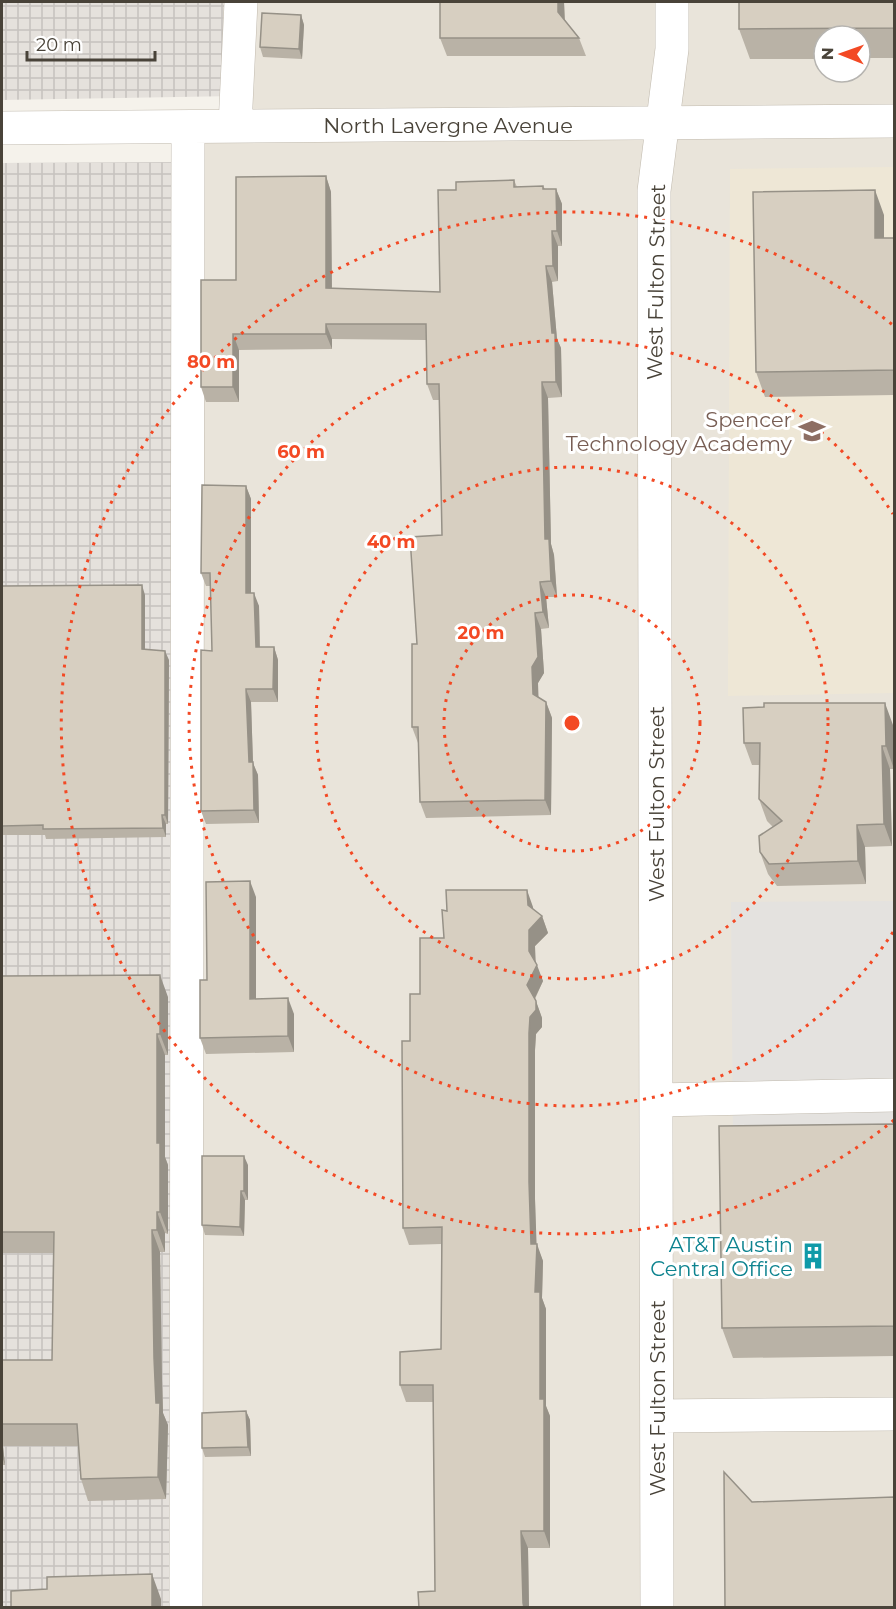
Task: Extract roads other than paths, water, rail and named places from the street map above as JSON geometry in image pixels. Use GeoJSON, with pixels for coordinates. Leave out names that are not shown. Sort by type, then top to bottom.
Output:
{"type":"FeatureCollection","features":[{"type":"Feature","properties":{"kind":"street"},"geometry":{"type":"LineString","coordinates":[[235,126],[241,2]]}},
{"type":"Feature","properties":{"kind":"street","name":"West Fulton Street"},"geometry":{"type":"LineString","coordinates":[[657,1608],[654,191],[672,49],[672,2]]}},
{"type":"Feature","properties":{"kind":"street","name":"North Lavergne Avenue"},"geometry":{"type":"LineString","coordinates":[[2,128],[894,121]]}},
{"type":"Feature","properties":{"kind":"street"},"geometry":{"type":"LineString","coordinates":[[186,1608],[188,127]]}},
{"type":"Feature","properties":{"kind":"street"},"geometry":{"type":"LineString","coordinates":[[657,1100],[894,1095]]}},
{"type":"Feature","properties":{"kind":"street"},"geometry":{"type":"LineString","coordinates":[[657,1416],[894,1414]]}},
{"type":"Feature","properties":{"kind":"place","name":"Spencer Technology Academy"},"geometry":{"type":"Point","coordinates":[812,431]}},
{"type":"Feature","properties":{"kind":"place","name":"AT&T Austin Central Office"},"geometry":{"type":"Point","coordinates":[813,1256]}}]}
